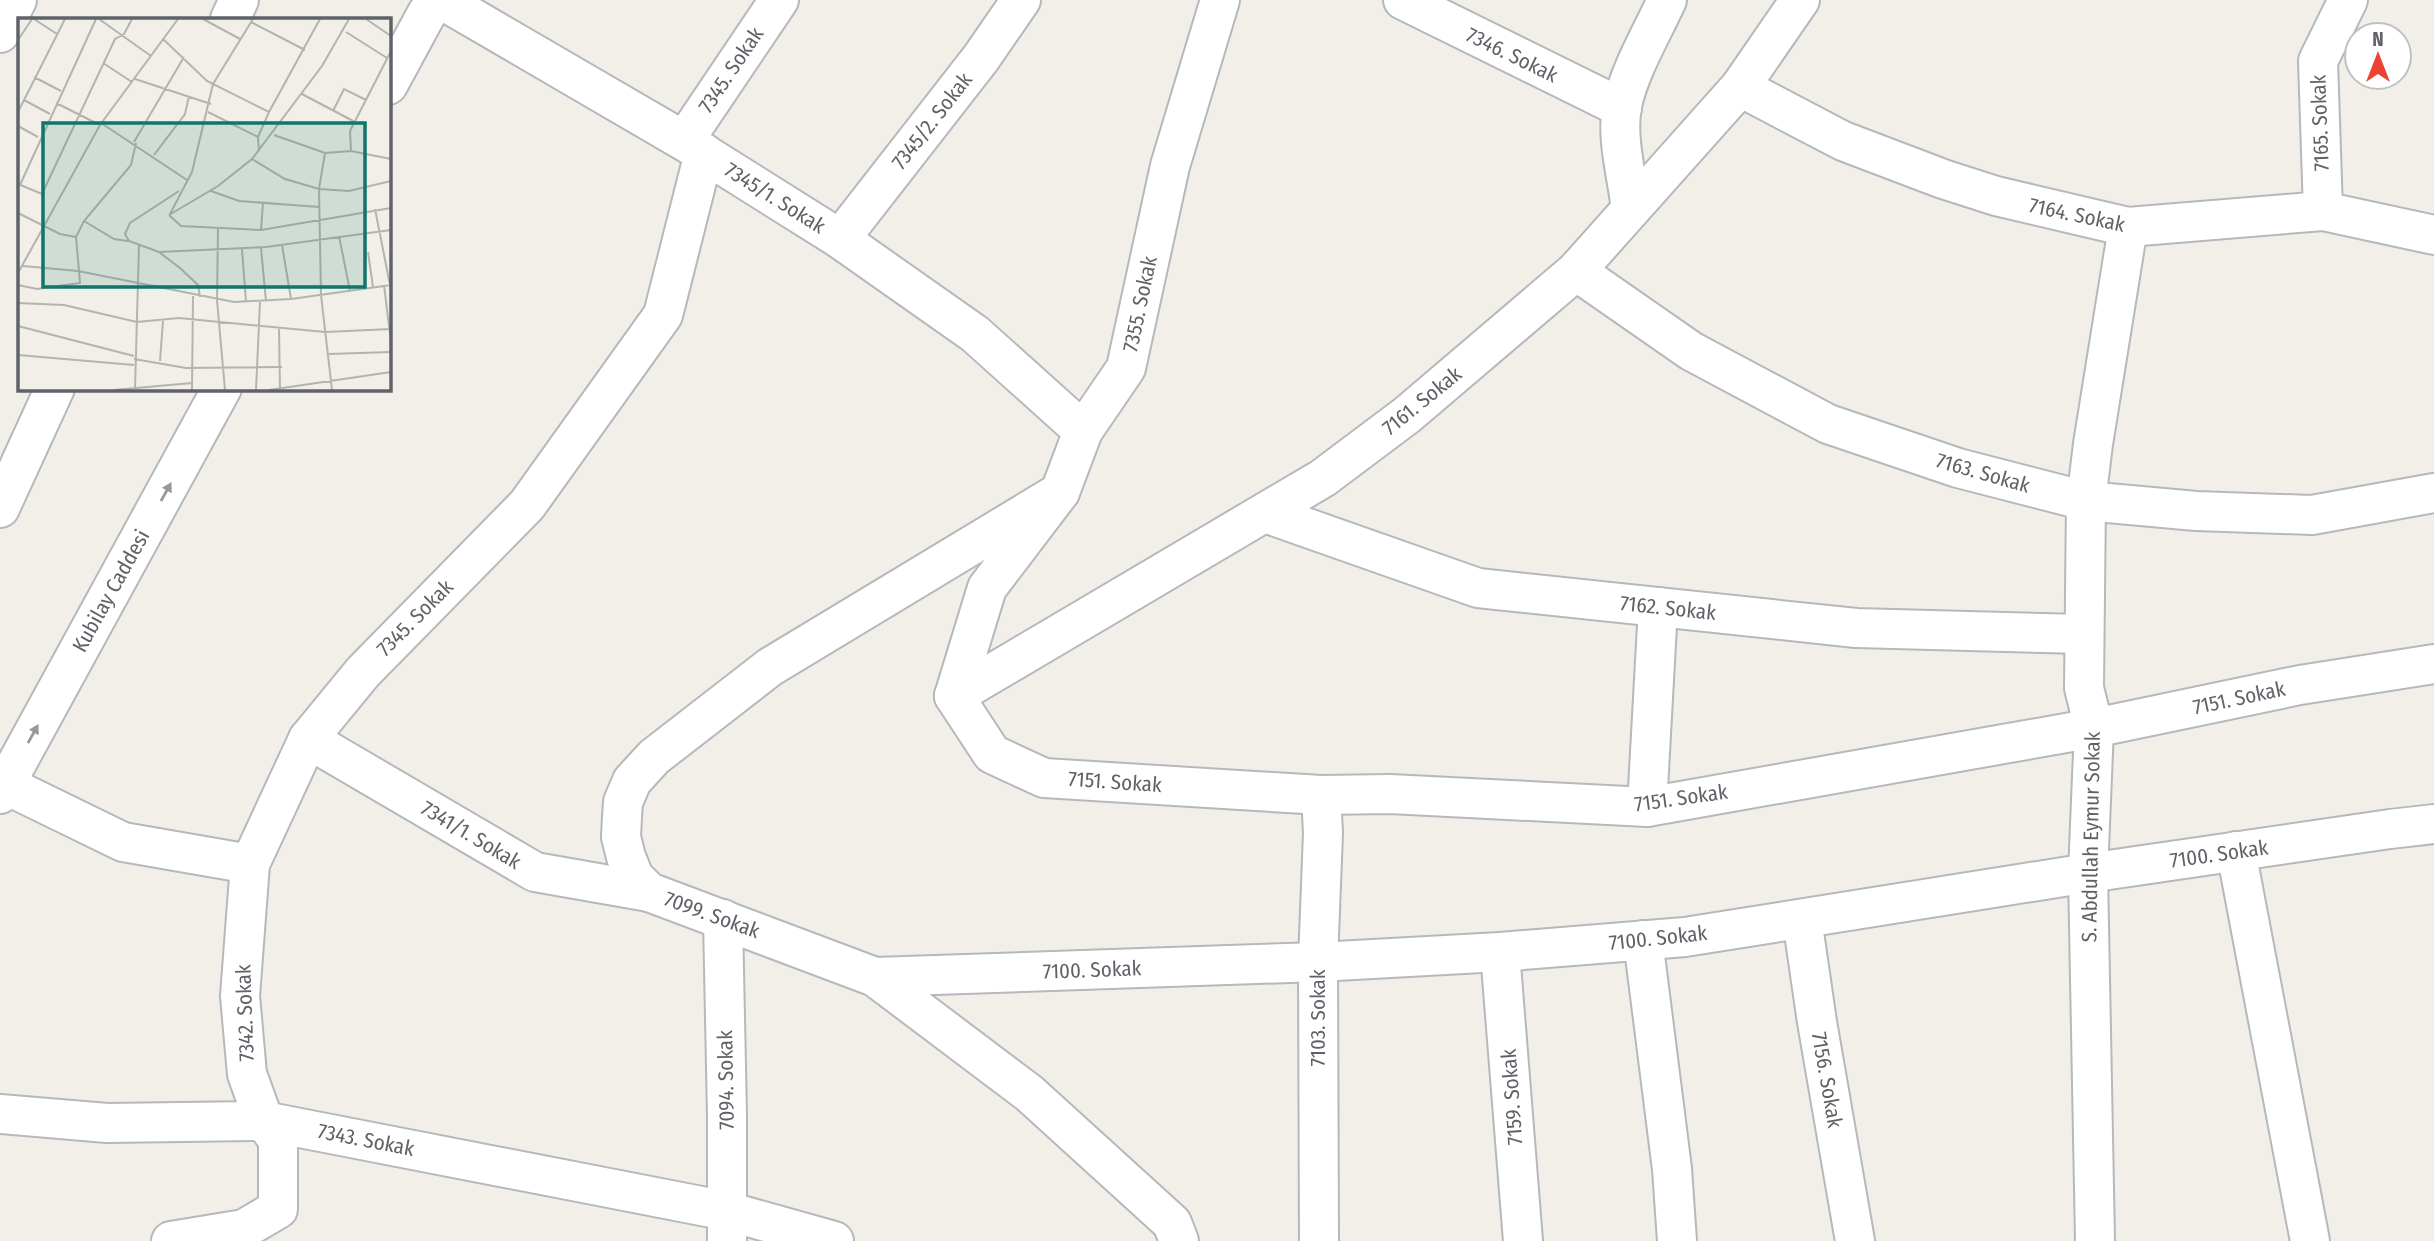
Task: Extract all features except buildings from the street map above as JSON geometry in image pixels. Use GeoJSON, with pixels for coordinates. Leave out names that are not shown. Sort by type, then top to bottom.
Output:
{"type":"FeatureCollection","features":[{"type":"Feature","properties":{"kind":"street"},"geometry":{"type":"LineString","coordinates":[[0,33],[17,0]]}},
{"type":"Feature","properties":{"kind":"street"},"geometry":{"type":"LineString","coordinates":[[230,18],[239,0]]}},
{"type":"Feature","properties":{"kind":"street","name":"7345. Sokak"},"geometry":{"type":"LineString","coordinates":[[250,864],[308,738],[362,672],[527,505],[663,315],[694,147],[779,0]]}},
{"type":"Feature","properties":{"kind":"street","name":"7345/2. Sokak"},"geometry":{"type":"LineString","coordinates":[[840,239],[981,58],[1021,0]]}},
{"type":"Feature","properties":{"kind":"street","name":"7355. Sokak"},"geometry":{"type":"LineString","coordinates":[[954,696],[987,589],[1060,492],[1083,431],[1126,368],[1171,166],[1220,0]]}},
{"type":"Feature","properties":{"kind":"street","name":"7346. Sokak"},"geometry":{"type":"LineString","coordinates":[[1402,0],[1622,108]]}},
{"type":"Feature","properties":{"kind":"street"},"geometry":{"type":"LineString","coordinates":[[1632,209],[1621,138],[1622,108],[1628,86],[1667,0]]}},
{"type":"Feature","properties":{"kind":"street","name":"7161. Sokak"},"geometry":{"type":"LineString","coordinates":[[954,696],[1323,478],[1407,415],[1576,271],[1740,87],[1800,0]]}},
{"type":"Feature","properties":{"kind":"street","name":"7165. Sokak"},"geometry":{"type":"LineString","coordinates":[[2323,211],[2318,61],[2348,0]]}},
{"type":"Feature","properties":{"kind":"street"},"geometry":{"type":"LineString","coordinates":[[390,81],[427,3]]}},
{"type":"Feature","properties":{"kind":"street","name":"7345/1. Sokak"},"geometry":{"type":"LineString","coordinates":[[427,3],[694,147],[840,239],[975,334],[1083,431]]}},
{"type":"Feature","properties":{"kind":"street","name":"7164. Sokak"},"geometry":{"type":"LineString","coordinates":[[1740,87],[1843,141],[1943,179],[1996,197],[2128,227],[2323,211],[2434,235]]}},
{"type":"Feature","properties":{"kind":"street","name":"S. Abdullah Eymur Sokak"},"geometry":{"type":"LineString","coordinates":[[2095,1241],[2088,873],[2094,728],[2084,688],[2086,501],[2128,227]]}},
{"type":"Feature","properties":{"kind":"street","name":"7163. Sokak"},"geometry":{"type":"LineString","coordinates":[[1576,271],[1691,351],[1828,424],[1958,468],[2086,501],[2196,511],[2312,515],[2434,493]]}},
{"type":"Feature","properties":{"kind":"street"},"geometry":{"type":"LineString","coordinates":[[0,508],[54,390]]}},
{"type":"Feature","properties":{"kind":"street","name":"Kubilay Caddesi"},"geometry":{"type":"LineString","coordinates":[[2,787],[221,390]]}},
{"type":"Feature","properties":{"kind":"street","name":"7099. Sokak"},"geometry":{"type":"LineString","coordinates":[[1060,492],[770,667],[654,757],[632,781],[621,817],[621,837],[634,877],[649,892],[875,977],[1030,1093],[1172,1223],[1179,1241]]}},
{"type":"Feature","properties":{"kind":"street","name":"7162. Sokak"},"geometry":{"type":"LineString","coordinates":[[1265,513],[1478,589],[1856,628],[2083,634]]}},
{"type":"Feature","properties":{"kind":"street"},"geometry":{"type":"LineString","coordinates":[[1647,807],[1658,607]]}},
{"type":"Feature","properties":{"kind":"street","name":"7151. Sokak"},"geometry":{"type":"LineString","coordinates":[[954,696],[992,754],[1044,778],[1321,795],[1390,794],[1647,807],[2094,728],[2300,685],[2434,664]]}},
{"type":"Feature","properties":{"kind":"street","name":"7341/1. Sokak"},"geometry":{"type":"LineString","coordinates":[[308,738],[534,872],[649,892]]}},
{"type":"Feature","properties":{"kind":"street"},"geometry":{"type":"LineString","coordinates":[[2,787],[123,842],[250,864]]}},
{"type":"Feature","properties":{"kind":"street","name":"7103. Sokak"},"geometry":{"type":"LineString","coordinates":[[1319,1241],[1321,1202],[1318,962],[1323,833],[1321,795]]}},
{"type":"Feature","properties":{"kind":"street","name":"7100. Sokak"},"geometry":{"type":"LineString","coordinates":[[875,977],[1318,962],[1500,952],[1685,937],[2088,873],[2434,824]]}},
{"type":"Feature","properties":{"kind":"street"},"geometry":{"type":"LineString","coordinates":[[2236,851],[2310,1241]]}},
{"type":"Feature","properties":{"kind":"street","name":"7342. Sokak"},"geometry":{"type":"LineString","coordinates":[[171,1241],[244,1229],[278,1209],[278,1140],[264,1121],[247,1074],[240,996],[250,864]]}},
{"type":"Feature","properties":{"kind":"street","name":"7094. Sokak"},"geometry":{"type":"LineString","coordinates":[[723,919],[727,1226]]}},
{"type":"Feature","properties":{"kind":"street","name":"7156. Sokak"},"geometry":{"type":"LineString","coordinates":[[1802,919],[1855,1241]]}},
{"type":"Feature","properties":{"kind":"street"},"geometry":{"type":"LineString","coordinates":[[1643,940],[1672,1169],[1677,1241]]}},
{"type":"Feature","properties":{"kind":"street","name":"7159. Sokak"},"geometry":{"type":"LineString","coordinates":[[1500,952],[1523,1241]]}},
{"type":"Feature","properties":{"kind":"street","name":"7343. Sokak"},"geometry":{"type":"LineString","coordinates":[[0,1114],[107,1123],[264,1121],[727,1226],[834,1241]]}}]}
